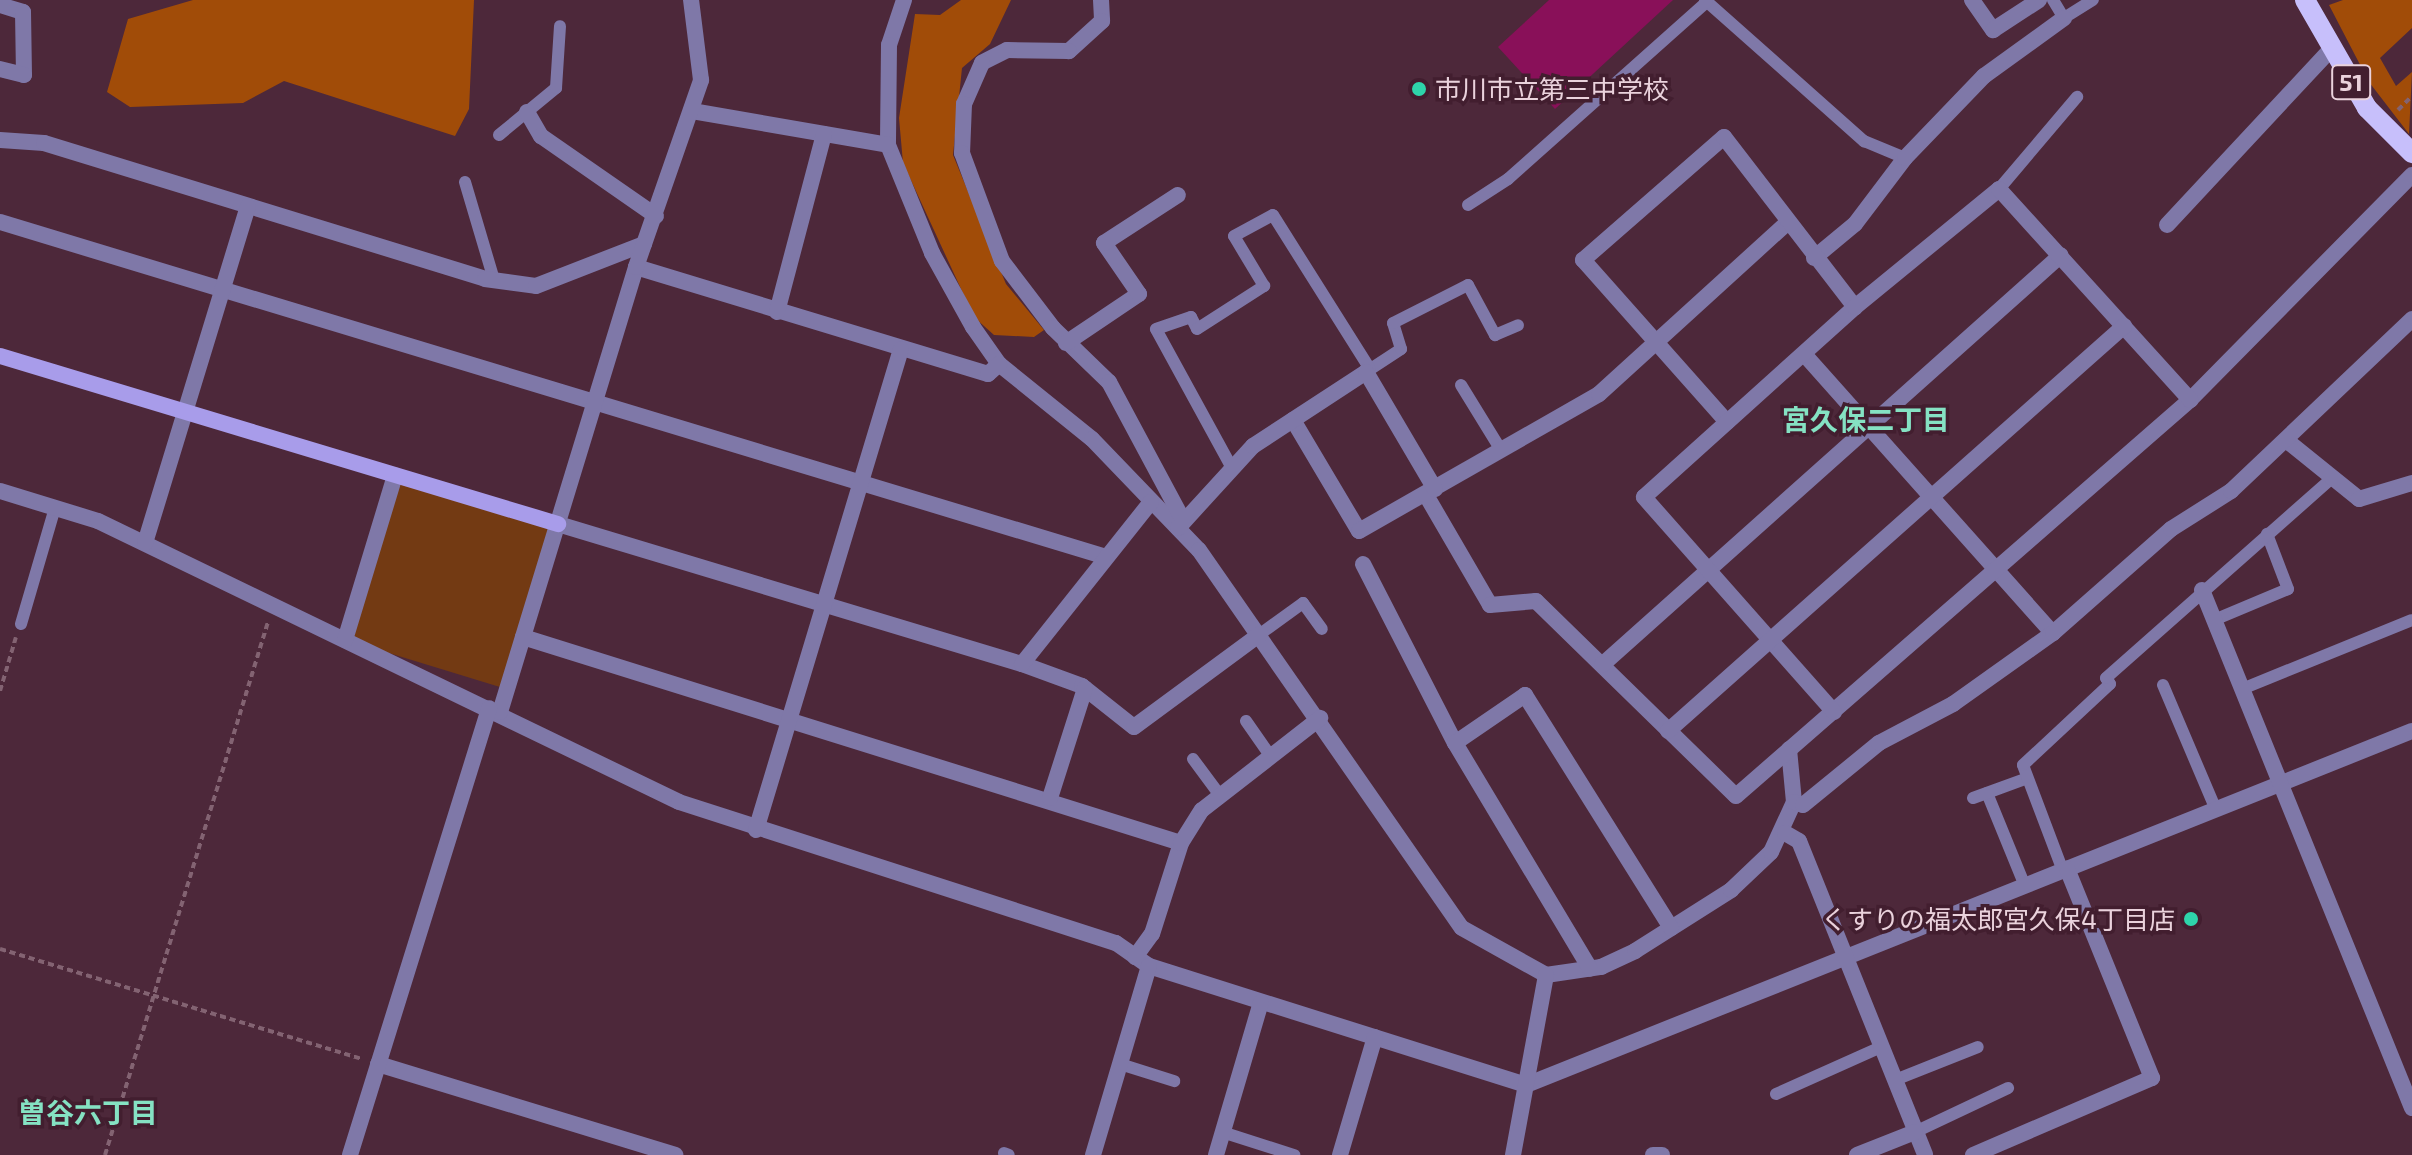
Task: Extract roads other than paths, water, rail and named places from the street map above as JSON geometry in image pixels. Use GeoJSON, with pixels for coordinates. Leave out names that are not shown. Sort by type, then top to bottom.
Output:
{"type":"FeatureCollection","features":[{"type":"Feature","properties":{"kind":"main road","name":"51"},"geometry":{"type":"LineString","coordinates":[[2305,0],[2367,108],[2412,153]]}},
{"type":"Feature","properties":{"kind":"street"},"geometry":{"type":"LineString","coordinates":[[350,1155],[494,710],[523,637],[636,267],[692,111],[701,80],[691,0]]}},
{"type":"Feature","properties":{"kind":"street"},"geometry":{"type":"LineString","coordinates":[[904,0],[889,45],[888,145],[932,253],[999,364],[1092,439],[1151,502],[1180,525]]}},
{"type":"Feature","properties":{"kind":"street"},"geometry":{"type":"LineString","coordinates":[[1101,0],[1102,21],[1069,51],[1007,50],[982,63],[961,122],[972,195],[987,231],[1066,343],[1109,382],[1180,525],[1320,718],[1462,928],[1546,975],[1590,969],[1671,928],[1731,890],[1785,833],[1794,802],[1789,749]]}},
{"type":"Feature","properties":{"kind":"street"},"geometry":{"type":"LineString","coordinates":[[1972,0],[1993,30],[2039,0]]}},
{"type":"Feature","properties":{"kind":"street"},"geometry":{"type":"LineString","coordinates":[[0,5],[23,12],[24,75],[0,69]]}},
{"type":"Feature","properties":{"kind":"street"},"geometry":{"type":"LineString","coordinates":[[1814,258],[1855,224],[1905,158],[1984,76],[2064,18]]}},
{"type":"Feature","properties":{"kind":"street"},"geometry":{"type":"LineString","coordinates":[[2167,225],[2331,49]]}},
{"type":"Feature","properties":{"kind":"street"},"geometry":{"type":"LineString","coordinates":[[692,111],[888,145]]}},
{"type":"Feature","properties":{"kind":"street"},"geometry":{"type":"LineString","coordinates":[[527,112],[541,136],[656,216]]}},
{"type":"Feature","properties":{"kind":"street"},"geometry":{"type":"LineString","coordinates":[[777,312],[824,134]]}},
{"type":"Feature","properties":{"kind":"street"},"geometry":{"type":"LineString","coordinates":[[1727,422],[1583,260],[1724,137],[1786,224],[1855,307]]}},
{"type":"Feature","properties":{"kind":"street"},"geometry":{"type":"LineString","coordinates":[[0,140],[44,143],[494,280],[536,286],[644,244]]}},
{"type":"Feature","properties":{"kind":"street"},"geometry":{"type":"LineString","coordinates":[[1180,525],[1232,468],[1293,420],[1368,371],[1490,605],[1536,601],[1736,796],[2190,400],[2412,175]]}},
{"type":"Feature","properties":{"kind":"street"},"geometry":{"type":"LineString","coordinates":[[1834,712],[1644,497],[1855,307],[1999,189],[2190,400]]}},
{"type":"Feature","properties":{"kind":"street"},"geometry":{"type":"LineString","coordinates":[[1066,343],[1139,294],[1104,243],[1178,195]]}},
{"type":"Feature","properties":{"kind":"street"},"geometry":{"type":"LineString","coordinates":[[145,543],[248,206]]}},
{"type":"Feature","properties":{"kind":"street"},"geometry":{"type":"LineString","coordinates":[[0,222],[1103,556]]}},
{"type":"Feature","properties":{"kind":"street"},"geometry":{"type":"LineString","coordinates":[[1293,420],[1359,531],[1599,394],[1786,224]]}},
{"type":"Feature","properties":{"kind":"street"},"geometry":{"type":"LineString","coordinates":[[1602,665],[1868,424],[2061,255]]}},
{"type":"Feature","properties":{"kind":"street"},"geometry":{"type":"LineString","coordinates":[[636,267],[988,374],[999,364]]}},
{"type":"Feature","properties":{"kind":"street"},"geometry":{"type":"LineString","coordinates":[[1794,802],[1803,805],[1857,758],[1953,704],[2053,633],[2286,440],[2412,319]]}},
{"type":"Feature","properties":{"kind":"street"},"geometry":{"type":"LineString","coordinates":[[1668,731],[2124,326]]}},
{"type":"Feature","properties":{"kind":"street"},"geometry":{"type":"LineString","coordinates":[[756,830],[901,349]]}},
{"type":"Feature","properties":{"kind":"street"},"geometry":{"type":"LineString","coordinates":[[1804,354],[2053,633]]}},
{"type":"Feature","properties":{"kind":"street"},"geometry":{"type":"LineString","coordinates":[[0,356],[1022,664],[1085,688],[1134,727],[1260,634]]}},
{"type":"Feature","properties":{"kind":"street"},"geometry":{"type":"LineString","coordinates":[[2286,440],[2330,480],[2359,499],[2412,483]]}},
{"type":"Feature","properties":{"kind":"street"},"geometry":{"type":"LineString","coordinates":[[345,640],[395,475]]}},
{"type":"Feature","properties":{"kind":"street"},"geometry":{"type":"LineString","coordinates":[[0,491],[55,508],[145,543],[679,802],[756,830],[1116,943],[1142,962],[1261,1002],[1526,1085],[1848,959],[2412,731]]}},
{"type":"Feature","properties":{"kind":"street"},"geometry":{"type":"LineString","coordinates":[[1022,664],[1103,556],[1151,502]]}},
{"type":"Feature","properties":{"kind":"street"},"geometry":{"type":"LineString","coordinates":[[1363,564],[1455,743],[1590,969]]}},
{"type":"Feature","properties":{"kind":"street"},"geometry":{"type":"LineString","coordinates":[[2202,590],[2412,1108]]}},
{"type":"Feature","properties":{"kind":"street"},"geometry":{"type":"LineString","coordinates":[[523,637],[1050,798],[1181,843]]}},
{"type":"Feature","properties":{"kind":"street"},"geometry":{"type":"LineString","coordinates":[[1050,798],[1085,688]]}},
{"type":"Feature","properties":{"kind":"street"},"geometry":{"type":"LineString","coordinates":[[1455,743],[1525,695],[1671,928]]}},
{"type":"Feature","properties":{"kind":"street"},"geometry":{"type":"LineString","coordinates":[[1093,1155],[1120,1064],[1142,962],[1181,843],[1219,794],[1320,718]]}},
{"type":"Feature","properties":{"kind":"street"},"geometry":{"type":"LineString","coordinates":[[1785,833],[1799,841],[1925,1155]]}},
{"type":"Feature","properties":{"kind":"street"},"geometry":{"type":"LineString","coordinates":[[1973,1155],[2152,1078],[2065,870]]}},
{"type":"Feature","properties":{"kind":"street"},"geometry":{"type":"LineString","coordinates":[[1513,1155],[1546,975]]}},
{"type":"Feature","properties":{"kind":"street"},"geometry":{"type":"LineString","coordinates":[[1216,1155],[1261,1002]]}},
{"type":"Feature","properties":{"kind":"street"},"geometry":{"type":"LineString","coordinates":[[1340,1155],[1375,1037]]}},
{"type":"Feature","properties":{"kind":"street"},"geometry":{"type":"LineString","coordinates":[[378,1064],[675,1155]]}},
{"type":"Feature","properties":{"kind":"street"},"geometry":{"type":"LineString","coordinates":[[1857,1155],[1915,1132]]}},
{"type":"Feature","properties":{"kind":"street"},"geometry":{"type":"LineString","coordinates":[[1653,1155],[1662,1155]]}},
{"type":"Feature","properties":{"kind":"lane"},"geometry":{"type":"LineString","coordinates":[[2053,0],[2064,18],[2093,0]]}},
{"type":"Feature","properties":{"kind":"lane"},"geometry":{"type":"LineString","coordinates":[[1468,205],[1508,179],[1706,1],[1864,141],[1905,158]]}},
{"type":"Feature","properties":{"kind":"lane"},"geometry":{"type":"LineString","coordinates":[[499,135],[556,88],[560,26]]}},
{"type":"Feature","properties":{"kind":"lane"},"geometry":{"type":"LineString","coordinates":[[1999,189],[2077,97]]}},
{"type":"Feature","properties":{"kind":"lane"},"geometry":{"type":"LineString","coordinates":[[465,182],[494,280]]}},
{"type":"Feature","properties":{"kind":"lane"},"geometry":{"type":"LineString","coordinates":[[1232,468],[1156,329],[1191,317],[1197,329],[1264,286],[1234,236],[1273,215],[1368,371],[1401,349],[1393,323],[1468,285],[1495,335],[1518,325]]}},
{"type":"Feature","properties":{"kind":"lane"},"geometry":{"type":"LineString","coordinates":[[1461,385],[1501,450]]}},
{"type":"Feature","properties":{"kind":"lane"},"geometry":{"type":"LineString","coordinates":[[2065,870],[2025,779],[2023,765],[2202,590],[2330,480]]}},
{"type":"Feature","properties":{"kind":"lane"},"geometry":{"type":"LineString","coordinates":[[21,624],[55,508]]}},
{"type":"Feature","properties":{"kind":"lane"},"geometry":{"type":"LineString","coordinates":[[2214,620],[2288,589],[2267,534]]}},
{"type":"Feature","properties":{"kind":"lane"},"geometry":{"type":"LineString","coordinates":[[1260,634],[1303,603],[1322,629]]}},
{"type":"Feature","properties":{"kind":"lane"},"geometry":{"type":"LineString","coordinates":[[2242,689],[2412,620]]}},
{"type":"Feature","properties":{"kind":"lane"},"geometry":{"type":"LineString","coordinates":[[2163,685],[2216,810]]}},
{"type":"Feature","properties":{"kind":"lane"},"geometry":{"type":"LineString","coordinates":[[1246,721],[1269,754]]}},
{"type":"Feature","properties":{"kind":"lane"},"geometry":{"type":"LineString","coordinates":[[1193,759],[1219,794]]}},
{"type":"Feature","properties":{"kind":"lane"},"geometry":{"type":"LineString","coordinates":[[1973,798],[2025,779]]}},
{"type":"Feature","properties":{"kind":"lane"},"geometry":{"type":"LineString","coordinates":[[1987,793],[2025,886]]}},
{"type":"Feature","properties":{"kind":"lane"},"geometry":{"type":"LineString","coordinates":[[1776,1094],[1881,1047]]}},
{"type":"Feature","properties":{"kind":"lane"},"geometry":{"type":"LineString","coordinates":[[1895,1080],[1978,1047]]}},
{"type":"Feature","properties":{"kind":"lane"},"geometry":{"type":"LineString","coordinates":[[1120,1064],[1174,1081]]}},
{"type":"Feature","properties":{"kind":"lane"},"geometry":{"type":"LineString","coordinates":[[1915,1132],[2008,1088]]}},
{"type":"Feature","properties":{"kind":"lane"},"geometry":{"type":"LineString","coordinates":[[1222,1132],[1294,1155]]}},
{"type":"Feature","properties":{"kind":"place","name":"市川市立第三中学校"},"geometry":{"type":"Point","coordinates":[1419,89]}},
{"type":"Feature","properties":{"kind":"place","name":"くすりの福太郎宮久保4丁目店"},"geometry":{"type":"Point","coordinates":[2191,919]}},
{"type":"Feature","properties":{"kind":"district","name":"宮久保二丁目"},"geometry":{"type":"Point","coordinates":[1866,419]}},
{"type":"Feature","properties":{"kind":"district","name":"曽谷六丁目"},"geometry":{"type":"Point","coordinates":[88,1112]}}]}
